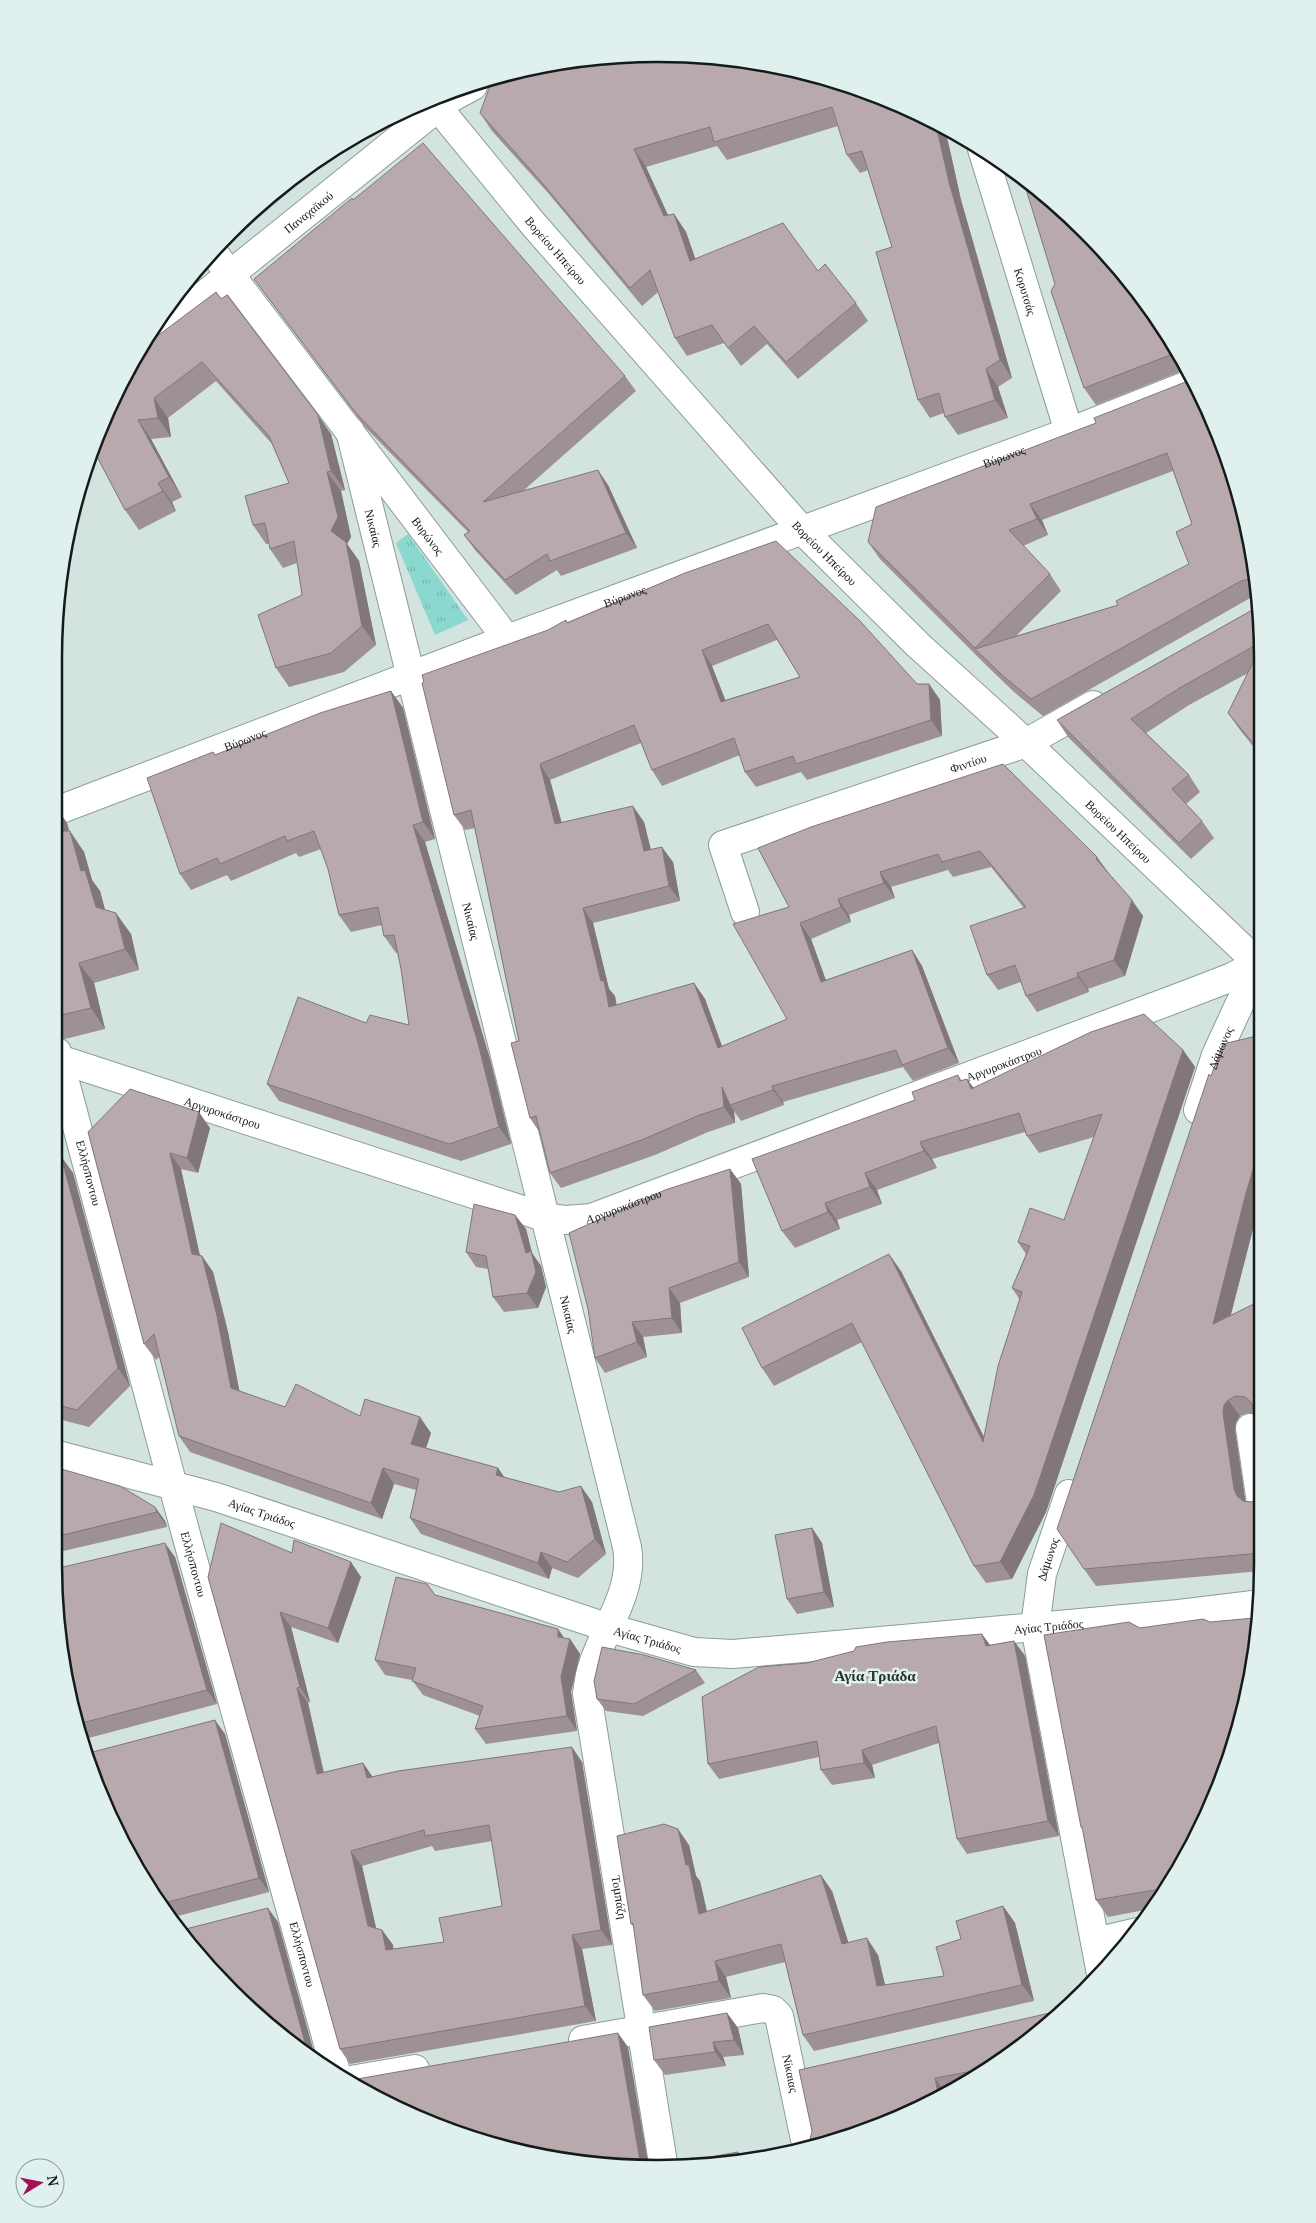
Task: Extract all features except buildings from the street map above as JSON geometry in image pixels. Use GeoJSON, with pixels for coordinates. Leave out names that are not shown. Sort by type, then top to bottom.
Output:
{"type":"FeatureCollection","features":[{"type":"Feature","properties":{"kind":"street","name":"Βορείου Ηπείρου"},"geometry":{"type":"LineString","coordinates":[[436,106],[534,225],[801,529],[918,646],[1026,743],[1254,958]]}},
{"type":"Feature","properties":{"kind":"street","name":"Παναχαϊκού"},"geometry":{"type":"LineString","coordinates":[[161,330],[231,274],[426,110]]}},
{"type":"Feature","properties":{"kind":"street","name":"Κορυτσάς"},"geometry":{"type":"LineString","coordinates":[[986,161],[1068,432]]}},
{"type":"Feature","properties":{"kind":"street","name":"Νικαίας"},"geometry":{"type":"LineString","coordinates":[[217,257],[350,432],[629,1557],[626,1586],[608,1628]]}},
{"type":"Feature","properties":{"kind":"street","name":"Βύρωνος"},"geometry":{"type":"LineString","coordinates":[[63,808],[508,639],[801,529],[1068,432],[1187,386]]}},
{"type":"Feature","properties":{"kind":"street","name":"Βυρώνος"},"geometry":{"type":"LineString","coordinates":[[350,432],[508,639]]}},
{"type":"Feature","properties":{"kind":"street","name":"Φιντίου"},"geometry":{"type":"LineString","coordinates":[[745,912],[723,845],[1026,743],[1112,694]]}},
{"type":"Feature","properties":{"kind":"street","name":"Αργυροκάστρου"},"geometry":{"type":"LineString","coordinates":[[63,1058],[544,1217],[566,1220],[591,1218],[1188,994],[1254,966]]}},
{"type":"Feature","properties":{"kind":"street","name":"Δάμωνος"},"geometry":{"type":"LineString","coordinates":[[1191,1131],[1216,1055],[1254,976]]}},
{"type":"Feature","properties":{"kind":"street","name":"Ελλήσποντου"},"geometry":{"type":"LineString","coordinates":[[63,1075],[173,1485],[334,2064]]}},
{"type":"Feature","properties":{"kind":"street"},"geometry":{"type":"LineString","coordinates":[[1250,1428],[1254,1455]]}},
{"type":"Feature","properties":{"kind":"street","name":"Αγίας Τριάδος"},"geometry":{"type":"LineString","coordinates":[[63,1456],[173,1485],[291,1521],[608,1628],[694,1652],[733,1654],[1035,1627],[1252,1605]]}},
{"type":"Feature","properties":{"kind":"street","name":"Δάμωνος"},"geometry":{"type":"LineString","coordinates":[[1077,1470],[1042,1574],[1035,1627],[1099,1965]]}},
{"type":"Feature","properties":{"kind":"street"},"geometry":{"type":"LineString","coordinates":[[160,1545],[188,1538]]}},
{"type":"Feature","properties":{"kind":"street","name":"Τομπάζη"},"geometry":{"type":"LineString","coordinates":[[608,1628],[591,1671],[587,1694],[663,2160]]}},
{"type":"Feature","properties":{"kind":"street"},"geometry":{"type":"LineString","coordinates":[[208,1723],[236,1715]]}},
{"type":"Feature","properties":{"kind":"street"},"geometry":{"type":"LineString","coordinates":[[566,1748],[595,1744]]}},
{"type":"Feature","properties":{"kind":"street"},"geometry":{"type":"LineString","coordinates":[[261,1911],[289,1904]]}},
{"type":"Feature","properties":{"kind":"street"},"geometry":{"type":"LineString","coordinates":[[1095,1942],[1124,1935]]}},
{"type":"Feature","properties":{"kind":"street","name":"Νίκαιας"},"geometry":{"type":"LineString","coordinates":[[642,2030],[763,2008],[773,2010],[779,2016],[801,2070],[806,2141]]}},
{"type":"Feature","properties":{"kind":"street"},"geometry":{"type":"LineString","coordinates":[[556,2045],[642,2030]]}},
{"type":"Feature","properties":{"kind":"street"},"geometry":{"type":"LineString","coordinates":[[357,2079],[441,2064]]}},
{"type":"Feature","properties":{"kind":"green space"},"geometry":{"type":"Polygon","coordinates":[[[408,534],[468,620],[435,635],[396,543],[408,534]]]}},
{"type":"Feature","properties":{"kind":"district","name":"Αγία Τριάδα"},"geometry":{"type":"Point","coordinates":[875,1675]}}]}
